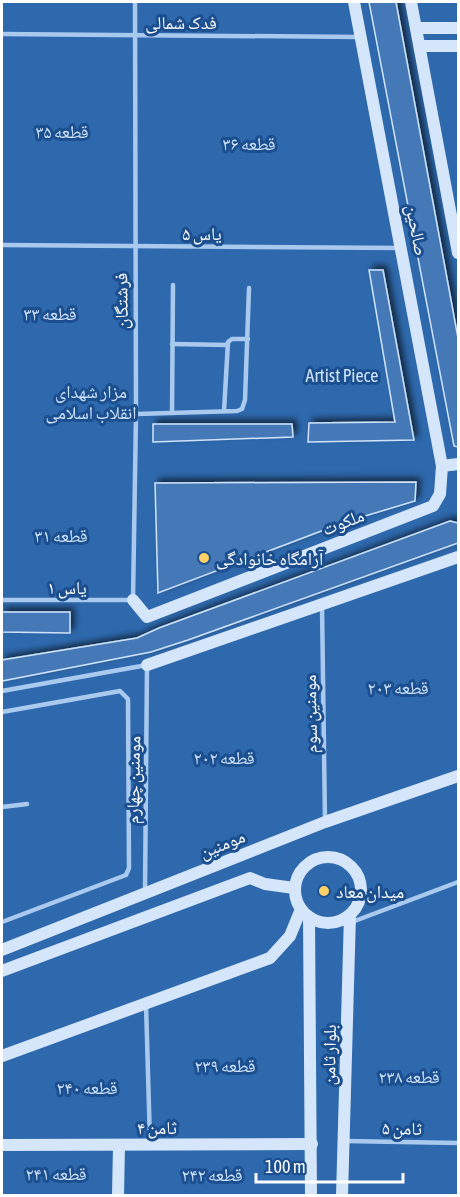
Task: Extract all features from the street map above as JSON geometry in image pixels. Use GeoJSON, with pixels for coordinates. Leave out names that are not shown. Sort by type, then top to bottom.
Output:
{"type":"FeatureCollection","features":[{"type":"Feature","properties":{"kind":"street","name":"صالحین"},"geometry":{"type":"LineString","coordinates":[[354,2],[442,466]]}},
{"type":"Feature","properties":{"kind":"street"},"geometry":{"type":"LineString","coordinates":[[411,2],[458,252]]}},
{"type":"Feature","properties":{"kind":"street"},"geometry":{"type":"LineString","coordinates":[[416,28],[459,28]]}},
{"type":"Feature","properties":{"kind":"street"},"geometry":{"type":"LineString","coordinates":[[420,46],[459,46]]}},
{"type":"Feature","properties":{"kind":"street"},"geometry":{"type":"LineString","coordinates":[[442,466],[459,464]]}},
{"type":"Feature","properties":{"kind":"street","name":"ملکوت"},"geometry":{"type":"LineString","coordinates":[[133,600],[147,617],[433,506],[440,494],[442,466]]}},
{"type":"Feature","properties":{"kind":"street"},"geometry":{"type":"LineString","coordinates":[[147,665],[458,558]]}},
{"type":"Feature","properties":{"kind":"street","name":"مومنین"},"geometry":{"type":"LineString","coordinates":[[2,950],[325,822],[459,776]]}},
{"type":"Feature","properties":{"kind":"street"},"geometry":{"type":"LineString","coordinates":[[320,857],[342,860],[351,866],[360,885],[356,906],[349,919],[330,923],[305,913],[294,888],[302,868],[310,861],[320,857]]}},
{"type":"Feature","properties":{"kind":"street"},"geometry":{"type":"LineString","coordinates":[[2,971],[250,878],[265,884],[294,888]]}},
{"type":"Feature","properties":{"kind":"street"},"geometry":{"type":"LineString","coordinates":[[2,1056],[270,958],[290,936],[305,913]]}},
{"type":"Feature","properties":{"kind":"street","name":"بلوار ثامن"},"geometry":{"type":"LineString","coordinates":[[305,913],[312,1144],[311,1196]]}},
{"type":"Feature","properties":{"kind":"street","name":"بلوار ثامن"},"geometry":{"type":"LineString","coordinates":[[342,1196],[349,919]]}},
{"type":"Feature","properties":{"kind":"street","name":"ثامن ۴"},"geometry":{"type":"LineString","coordinates":[[2,1145],[312,1144]]}},
{"type":"Feature","properties":{"kind":"street"},"geometry":{"type":"LineString","coordinates":[[118,1145],[118,1196]]}},
{"type":"Feature","properties":{"kind":"lane","name":"فرشتگان"},"geometry":{"type":"LineString","coordinates":[[133,600],[136,414],[135,2]]}},
{"type":"Feature","properties":{"kind":"lane","name":"فدک شمالی"},"geometry":{"type":"LineString","coordinates":[[2,34],[361,37]]}},
{"type":"Feature","properties":{"kind":"lane","name":"یاس ۵"},"geometry":{"type":"LineString","coordinates":[[2,245],[402,248]]}},
{"type":"Feature","properties":{"kind":"lane"},"geometry":{"type":"LineString","coordinates":[[172,413],[173,285]]}},
{"type":"Feature","properties":{"kind":"lane"},"geometry":{"type":"LineString","coordinates":[[136,414],[241,410],[245,403],[249,288]]}},
{"type":"Feature","properties":{"kind":"lane"},"geometry":{"type":"LineString","coordinates":[[224,411],[228,345],[230,340],[248,339]]}},
{"type":"Feature","properties":{"kind":"lane"},"geometry":{"type":"LineString","coordinates":[[172,344],[228,345]]}},
{"type":"Feature","properties":{"kind":"lane","name":"یاس ۱"},"geometry":{"type":"LineString","coordinates":[[2,600],[133,600]]}},
{"type":"Feature","properties":{"kind":"lane","name":"مومنین سوم"},"geometry":{"type":"LineString","coordinates":[[322,605],[325,822]]}},
{"type":"Feature","properties":{"kind":"lane"},"geometry":{"type":"LineString","coordinates":[[2,691],[147,665]]}},
{"type":"Feature","properties":{"kind":"lane","name":"مومنین چهارم"},"geometry":{"type":"LineString","coordinates":[[145,895],[147,665]]}},
{"type":"Feature","properties":{"kind":"lane"},"geometry":{"type":"LineString","coordinates":[[2,712],[120,691],[128,699],[129,868],[126,875],[2,922]]}},
{"type":"Feature","properties":{"kind":"lane"},"geometry":{"type":"LineString","coordinates":[[2,807],[27,804]]}},
{"type":"Feature","properties":{"kind":"lane"},"geometry":{"type":"LineString","coordinates":[[349,919],[459,882]]}},
{"type":"Feature","properties":{"kind":"lane"},"geometry":{"type":"LineString","coordinates":[[146,1004],[150,1145]]}},
{"type":"Feature","properties":{"kind":"lane","name":"ثامن ۵"},"geometry":{"type":"LineString","coordinates":[[345,1142],[459,1143]]}},
{"type":"Feature","properties":{"kind":"green space"},"geometry":{"type":"Polygon","coordinates":[[[2,2],[458,2],[458,1195],[2,1196],[2,2]]]}},
{"type":"Feature","properties":{"kind":"building"},"geometry":{"type":"Polygon","coordinates":[[[369,2],[396,2],[458,338],[458,447],[454,446],[369,2]]]}},
{"type":"Feature","properties":{"kind":"building"},"geometry":{"type":"Polygon","coordinates":[[[369,270],[383,270],[414,440],[308,442],[309,423],[395,422],[369,270]]]}},
{"type":"Feature","properties":{"kind":"building"},"geometry":{"type":"Polygon","coordinates":[[[153,424],[292,424],[293,437],[153,442],[153,424]]]}},
{"type":"Feature","properties":{"kind":"building","name":"آرامگاه خانوادگی"},"geometry":{"type":"Polygon","coordinates":[[[416,482],[415,501],[345,522],[158,593],[155,483],[416,482]]]}},
{"type":"Feature","properties":{"kind":"building","name":"آرامگاه خانوادگی"},"geometry":{"type":"Polygon","coordinates":[[[450,521],[458,523],[458,543],[188,640],[151,652],[2,681],[2,660],[137,638],[450,521]]]}},
{"type":"Feature","properties":{"kind":"building"},"geometry":{"type":"Polygon","coordinates":[[[2,612],[70,612],[70,633],[2,632],[2,612]]]}},
{"type":"Feature","properties":{"kind":"place","name":"آرامگاه خانوادگی"},"geometry":{"type":"Point","coordinates":[204,558]}},
{"type":"Feature","properties":{"kind":"place","name":"میدان معاد"},"geometry":{"type":"Point","coordinates":[324,891]}},
{"type":"Feature","properties":{"kind":"park label","name":"قطعه ۳۵"},"geometry":{"type":"Point","coordinates":[62,131]}},
{"type":"Feature","properties":{"kind":"park label","name":"قطعه ۳۶"},"geometry":{"type":"Point","coordinates":[249,143]}},
{"type":"Feature","properties":{"kind":"park label","name":"قطعه ۳۳"},"geometry":{"type":"Point","coordinates":[50,313]}},
{"type":"Feature","properties":{"kind":"park label","name":"Artist Piece"},"geometry":{"type":"Point","coordinates":[342,375]}},
{"type":"Feature","properties":{"kind":"park label","name":"مزار شهدای انقلاب اسلامی"},"geometry":{"type":"Point","coordinates":[91,401]}},
{"type":"Feature","properties":{"kind":"park label","name":"قطعه ۳۱"},"geometry":{"type":"Point","coordinates":[61,535]}},
{"type":"Feature","properties":{"kind":"park label","name":"قطعه ۲۰۳"},"geometry":{"type":"Point","coordinates":[398,687]}},
{"type":"Feature","properties":{"kind":"park label","name":"قطعه ۲۰۲"},"geometry":{"type":"Point","coordinates":[224,757]}},
{"type":"Feature","properties":{"kind":"park label","name":"قطعه ۲۳۹"},"geometry":{"type":"Point","coordinates":[225,1065]}},
{"type":"Feature","properties":{"kind":"park label","name":"قطعه ۲۳۸"},"geometry":{"type":"Point","coordinates":[409,1076]}},
{"type":"Feature","properties":{"kind":"park label","name":"قطعه ۲۴۰"},"geometry":{"type":"Point","coordinates":[87,1087]}},
{"type":"Feature","properties":{"kind":"park label","name":"قطعه ۲۴۱"},"geometry":{"type":"Point","coordinates":[56,1173]}},
{"type":"Feature","properties":{"kind":"park label","name":"قطعه ۲۴۲"},"geometry":{"type":"Point","coordinates":[212,1174]}}]}
